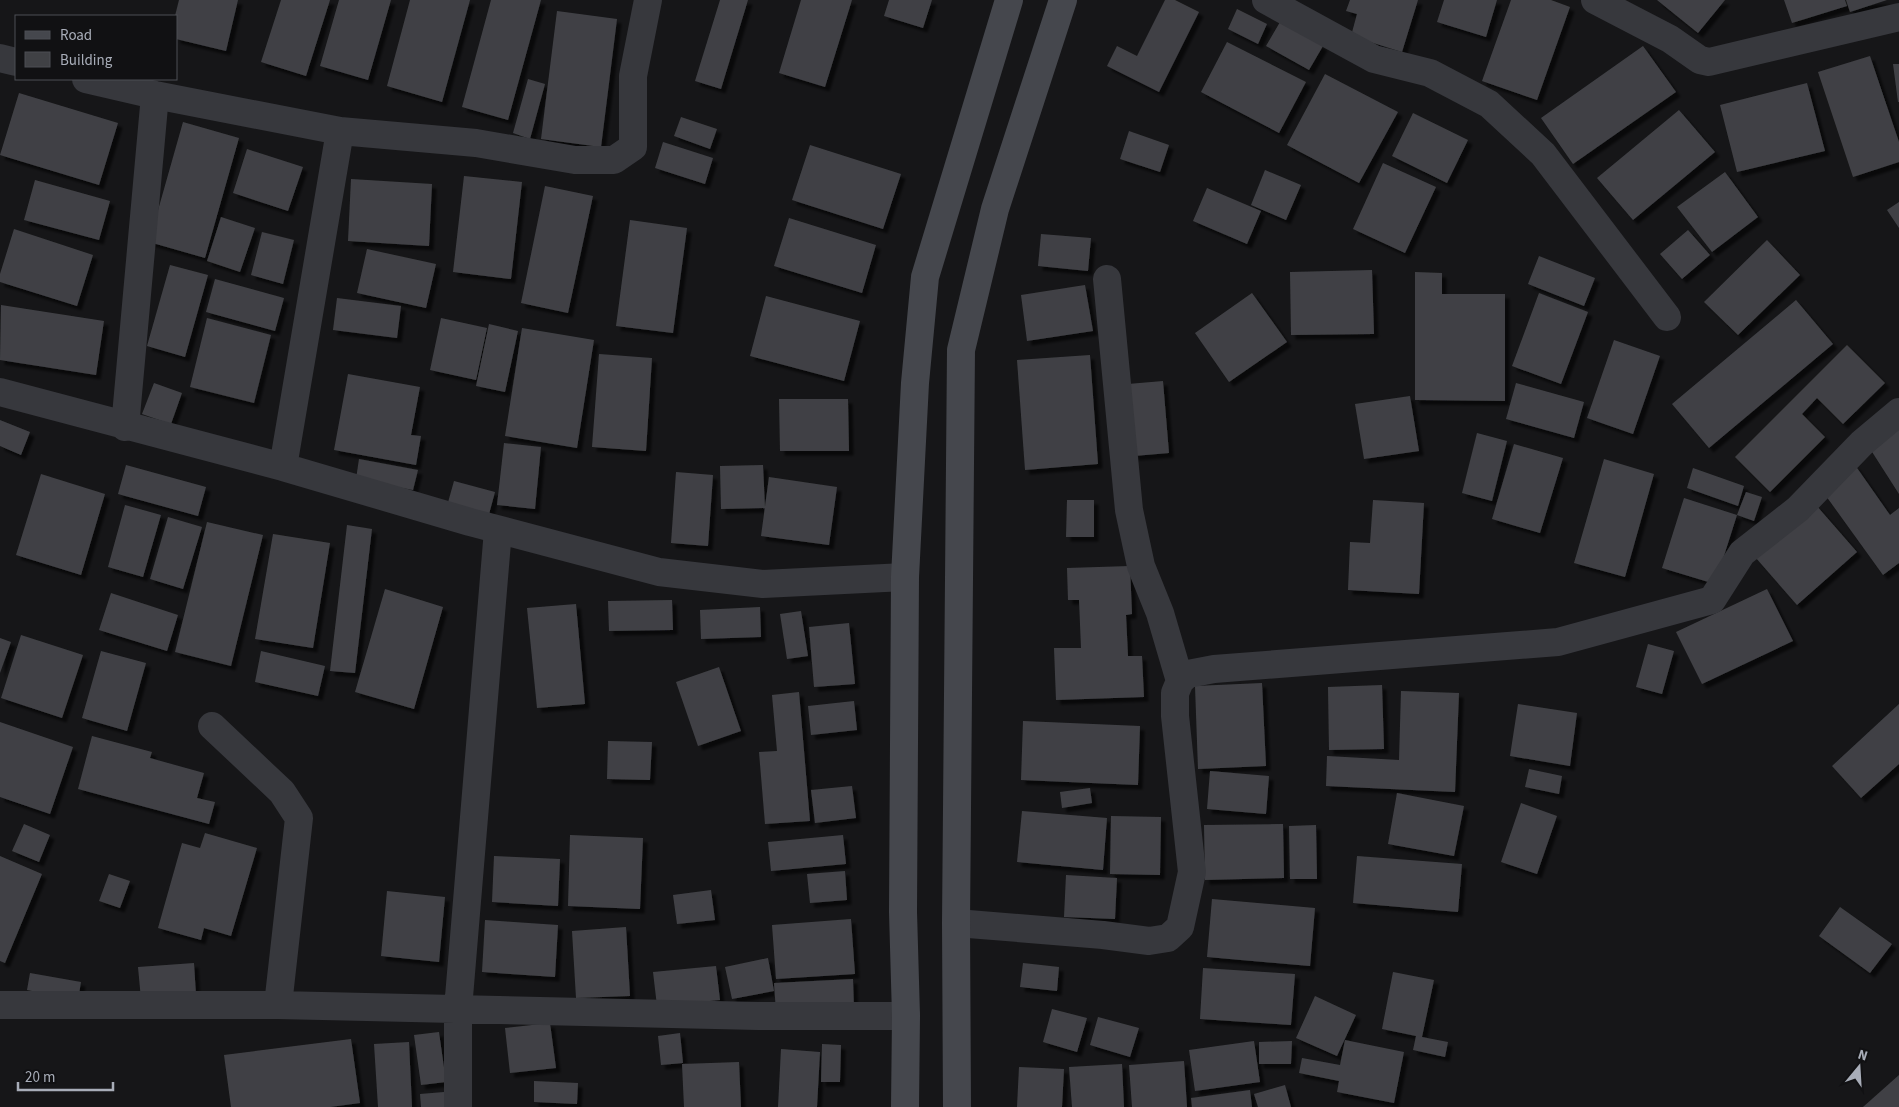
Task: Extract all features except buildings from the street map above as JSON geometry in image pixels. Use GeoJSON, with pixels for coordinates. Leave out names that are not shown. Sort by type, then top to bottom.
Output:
{"type":"FeatureCollection","features":[{"type":"Feature","properties":{"kind":"main road"},"geometry":{"type":"LineString","coordinates":[[905,1107],[906,1016],[903,912],[905,577],[915,383],[925,278],[1009,0]]}},
{"type":"Feature","properties":{"kind":"main road"},"geometry":{"type":"LineString","coordinates":[[957,1107],[956,923],[961,350],[994,208],[1064,0]]}},
{"type":"Feature","properties":{"kind":"street"},"geometry":{"type":"LineString","coordinates":[[90,80],[155,96],[340,131],[476,143],[575,160],[614,160],[633,147],[633,76],[648,0]]}},
{"type":"Feature","properties":{"kind":"street"},"geometry":{"type":"LineString","coordinates":[[1266,0],[1374,59],[1430,73],[1489,104],[1543,154],[1667,317]]}},
{"type":"Feature","properties":{"kind":"street"},"geometry":{"type":"LineString","coordinates":[[1595,0],[1670,39],[1700,60],[1709,62],[1899,17]]}},
{"type":"Feature","properties":{"kind":"street"},"geometry":{"type":"LineString","coordinates":[[0,58],[15,62]]}},
{"type":"Feature","properties":{"kind":"street"},"geometry":{"type":"LineString","coordinates":[[126,427],[155,96]]}},
{"type":"Feature","properties":{"kind":"street"},"geometry":{"type":"LineString","coordinates":[[283,468],[340,131]]}},
{"type":"Feature","properties":{"kind":"street"},"geometry":{"type":"LineString","coordinates":[[1107,279],[1128,510],[1141,566],[1160,613],[1180,681]]}},
{"type":"Feature","properties":{"kind":"street"},"geometry":{"type":"LineString","coordinates":[[0,392],[283,468],[498,530],[668,574],[763,584],[905,577]]}},
{"type":"Feature","properties":{"kind":"street"},"geometry":{"type":"LineString","coordinates":[[956,923],[1149,941],[1168,938],[1180,927],[1192,872],[1175,716],[1176,693],[1180,681],[1188,674],[1224,668],[1558,642],[1712,600],[1742,554],[1798,509],[1862,443],[1899,412]]}},
{"type":"Feature","properties":{"kind":"street"},"geometry":{"type":"LineString","coordinates":[[458,1107],[458,1009],[498,530]]}},
{"type":"Feature","properties":{"kind":"street"},"geometry":{"type":"LineString","coordinates":[[212,726],[282,792],[299,818],[278,1005]]}},
{"type":"Feature","properties":{"kind":"street"},"geometry":{"type":"LineString","coordinates":[[0,1005],[278,1005],[758,1016],[906,1016]]}}]}
